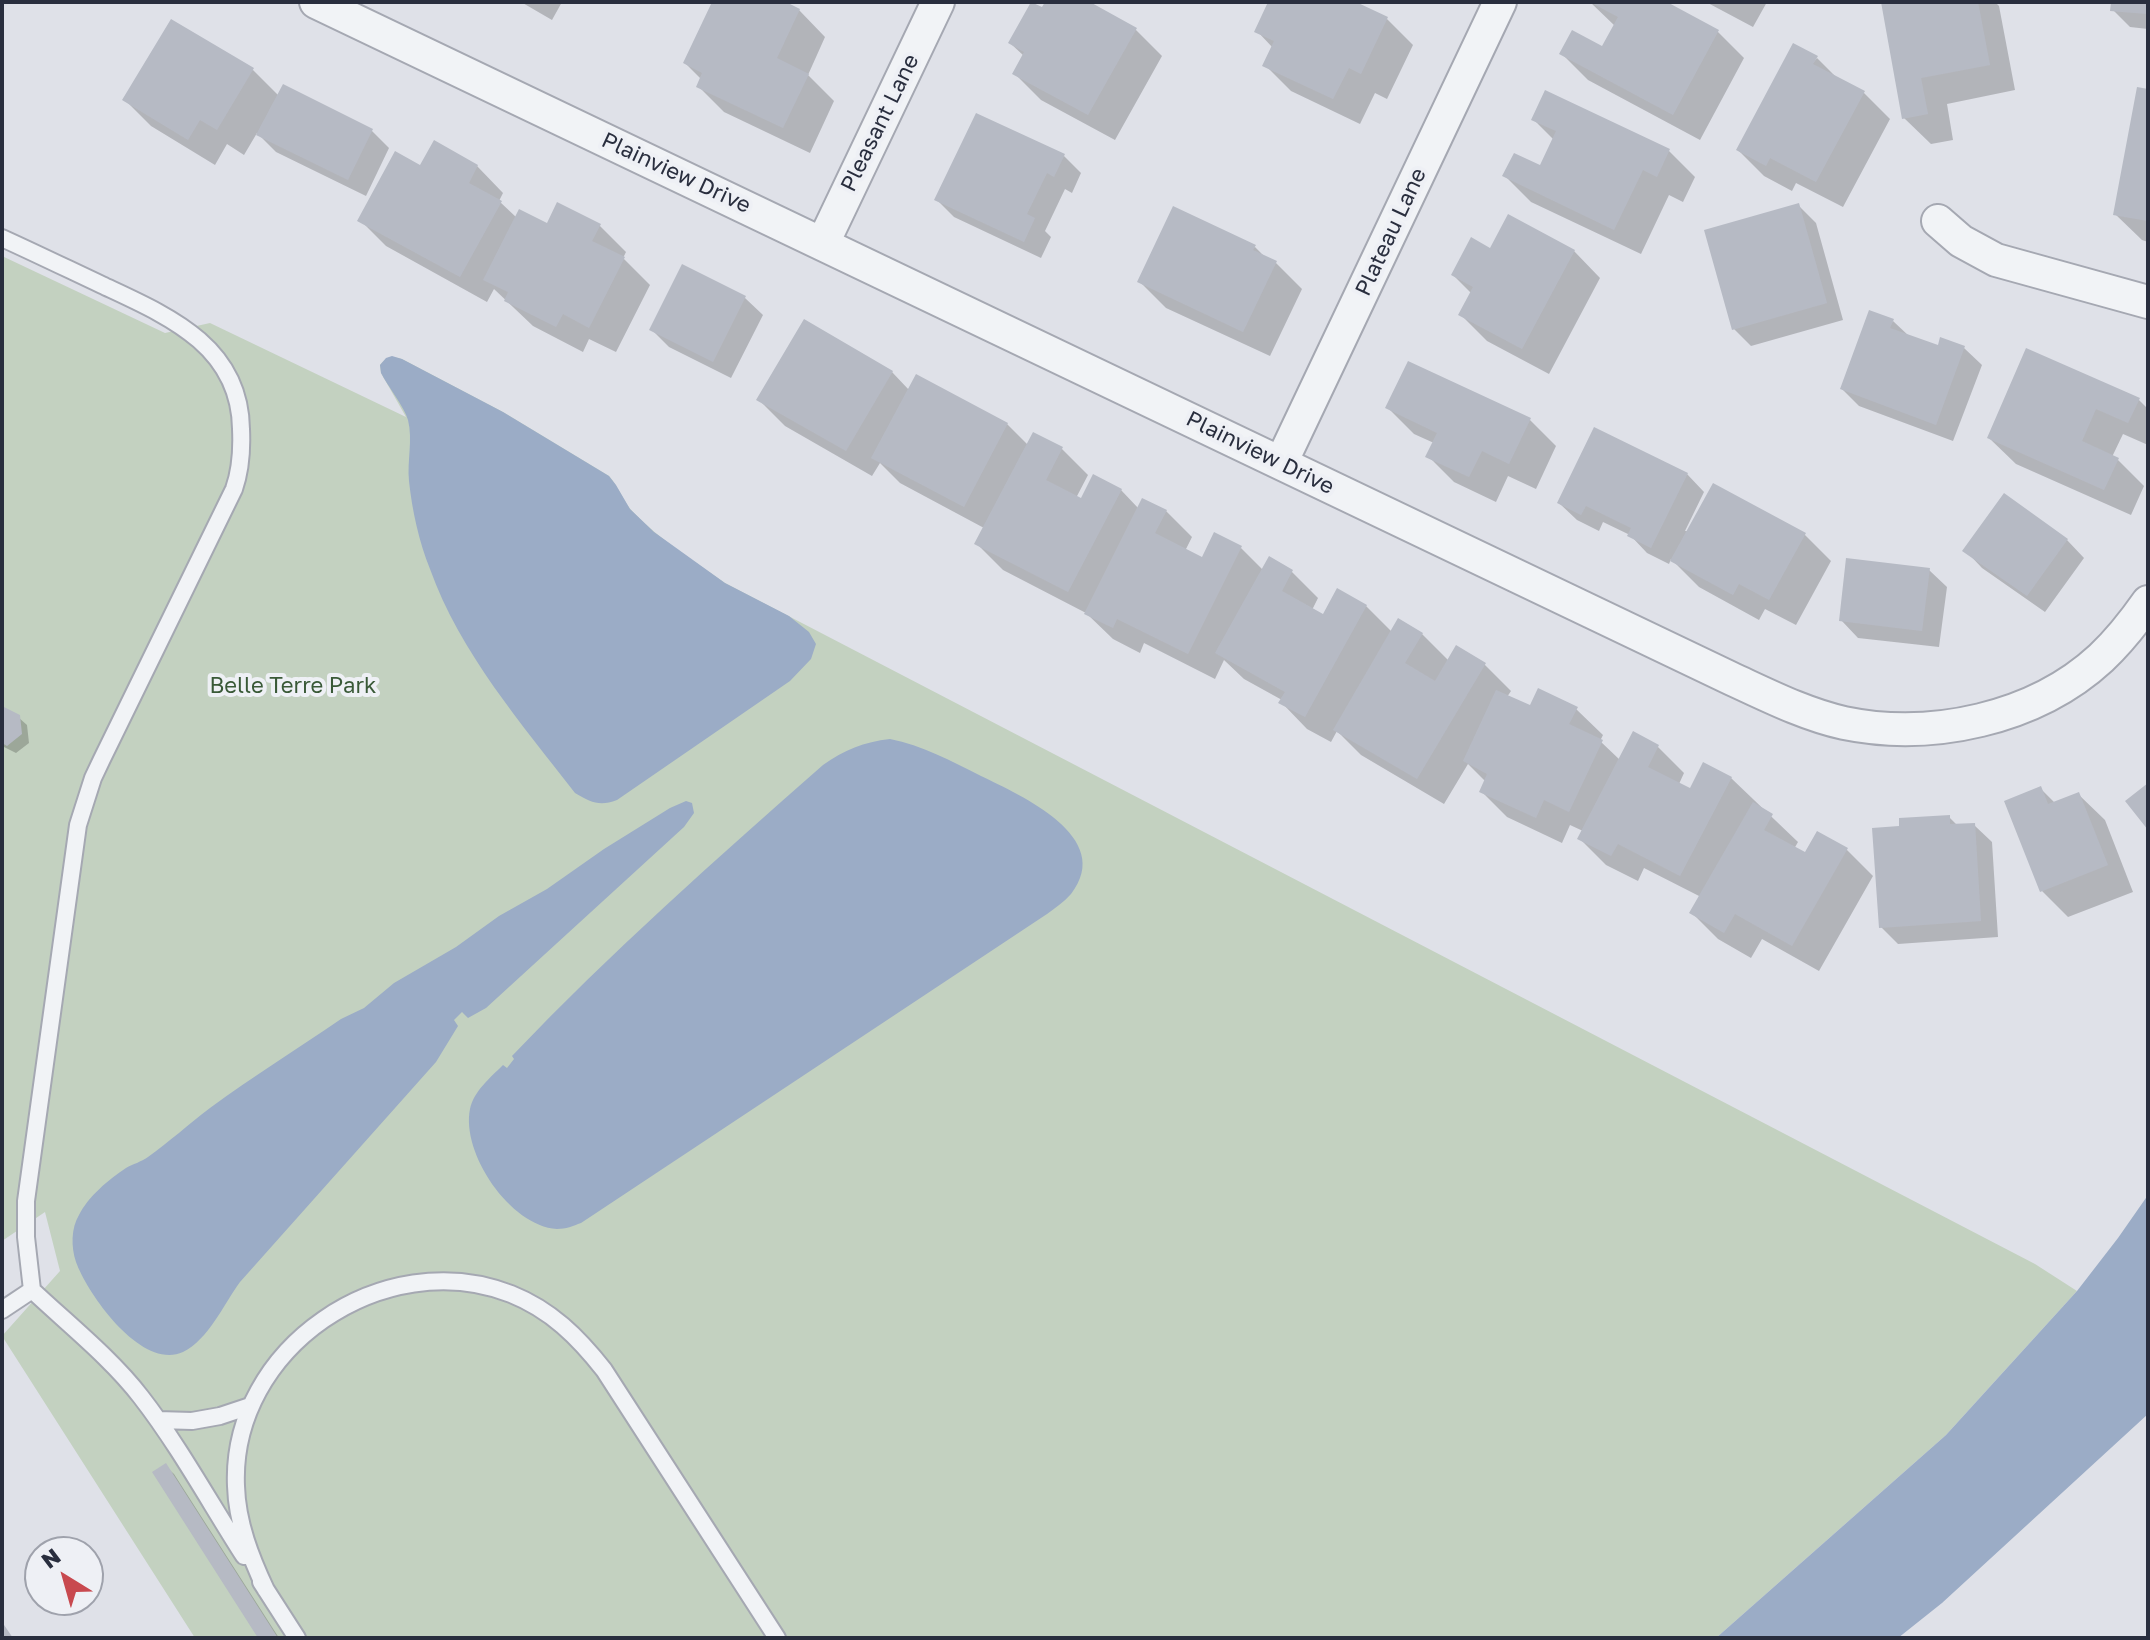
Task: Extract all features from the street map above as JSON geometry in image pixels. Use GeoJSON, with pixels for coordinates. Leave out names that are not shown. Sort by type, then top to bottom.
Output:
{"type":"FeatureCollection","features":[{"type":"Feature","properties":{"kind":"street","name":"Plainview Drive"},"geometry":{"type":"LineString","coordinates":[[316,2],[371,14],[823,243],[1744,684],[1786,703],[1844,723],[1873,727],[1935,727],[1967,723],[2025,706],[2050,694],[2100,659],[2120,639],[2148,602]]}},
{"type":"Feature","properties":{"kind":"street","name":"Pleasant Lane"},"geometry":{"type":"LineString","coordinates":[[823,243],[938,2]]}},
{"type":"Feature","properties":{"kind":"street","name":"Plateau Lane"},"geometry":{"type":"LineString","coordinates":[[1281,463],[1500,2]]}},
{"type":"Feature","properties":{"kind":"street"},"geometry":{"type":"LineString","coordinates":[[1938,221],[1961,241],[1996,260],[2148,302]]}},
{"type":"Feature","properties":{"kind":"lane"},"geometry":{"type":"LineString","coordinates":[[2,238],[153,309],[199,339],[228,374],[237,398],[242,431],[240,468],[234,489],[93,778],[78,825],[26,1201],[26,1237],[32,1290],[122,1375],[158,1420],[297,1638]]}},
{"type":"Feature","properties":{"kind":"lane"},"geometry":{"type":"LineString","coordinates":[[266,1590],[247,1546],[236,1487],[238,1449],[243,1427],[250,1406],[276,1365],[305,1332],[359,1299],[402,1285],[425,1282],[469,1284],[510,1294],[549,1314],[565,1326],[604,1370],[777,1638]]}},
{"type":"Feature","properties":{"kind":"lane"},"geometry":{"type":"LineString","coordinates":[[2,1310],[32,1290]]}},
{"type":"Feature","properties":{"kind":"lane"},"geometry":{"type":"LineString","coordinates":[[158,1420],[192,1421],[250,1406]]}},
{"type":"Feature","properties":{"kind":"green space","name":"Belle Terre Park"},"geometry":{"type":"Polygon","coordinates":[[[2,256],[165,333],[210,323],[406,417],[381,373],[380,365],[390,358],[402,359],[503,412],[609,476],[630,509],[644,523],[725,583],[2035,1264],[2077,1291],[1946,1435],[1716,1638],[195,1638],[2,1336],[60,1271],[45,1212],[2,1241],[2,256]]]}},
{"type":"Feature","properties":{"kind":"water"},"geometry":{"type":"Polygon","coordinates":[[[392,356],[503,412],[609,476],[630,509],[654,532],[725,583],[789,616],[809,632],[816,644],[811,659],[790,681],[617,800],[595,802],[575,793],[494,687],[443,600],[426,559],[414,514],[409,481],[408,420],[381,373],[380,365],[392,356]]]}},
{"type":"Feature","properties":{"kind":"water"},"geometry":{"type":"Polygon","coordinates":[[[890,739],[947,759],[1018,794],[1058,821],[1073,837],[1081,854],[1082,873],[1071,894],[1047,914],[581,1223],[557,1229],[539,1225],[522,1215],[492,1184],[473,1146],[469,1127],[470,1109],[479,1091],[503,1065],[507,1068],[514,1059],[512,1056],[625,943],[823,765],[855,748],[890,739]]]}},
{"type":"Feature","properties":{"kind":"water"},"geometry":{"type":"Polygon","coordinates":[[[686,801],[692,803],[694,813],[684,827],[486,1008],[468,1018],[462,1012],[454,1020],[458,1026],[436,1062],[240,1282],[215,1321],[192,1346],[183,1352],[167,1355],[151,1351],[134,1341],[104,1310],[76,1262],[73,1232],[83,1208],[113,1177],[148,1157],[242,1085],[341,1019],[364,1008],[394,983],[547,889],[604,849],[686,801]]]}},
{"type":"Feature","properties":{"kind":"water"},"geometry":{"type":"Polygon","coordinates":[[[2148,1195],[2148,1414],[1942,1603],[1898,1638],[1716,1638],[1946,1435],[2077,1291],[2148,1195]]]}},
{"type":"Feature","properties":{"kind":"building"},"geometry":{"type":"Polygon","coordinates":[[[712,2],[786,2],[800,9],[777,58],[809,74],[783,128],[696,87],[702,73],[683,63],[712,2]]]}},
{"type":"Feature","properties":{"kind":"building"},"geometry":{"type":"Polygon","coordinates":[[[1031,2],[1042,7],[1045,2],[1090,2],[1137,28],[1088,115],[1012,74],[1024,52],[1008,43],[1031,2]]]}},
{"type":"Feature","properties":{"kind":"building"},"geometry":{"type":"Polygon","coordinates":[[[1268,2],[1356,2],[1388,17],[1361,74],[1349,68],[1333,99],[1262,66],[1274,41],[1254,32],[1268,2]]]}},
{"type":"Feature","properties":{"kind":"building"},"geometry":{"type":"Polygon","coordinates":[[[1590,2],[1667,2],[1719,30],[1673,115],[1559,54],[1572,30],[1602,46],[1618,17],[1590,2]]]}},
{"type":"Feature","properties":{"kind":"building"},"geometry":{"type":"Polygon","coordinates":[[[1881,2],[1978,2],[1990,65],[1921,78],[1928,114],[1902,119],[1881,2]]]}},
{"type":"Feature","properties":{"kind":"building"},"geometry":{"type":"Polygon","coordinates":[[[2111,2],[2148,2],[2148,14],[2110,11],[2111,2]]]}},
{"type":"Feature","properties":{"kind":"building"},"geometry":{"type":"Polygon","coordinates":[[[171,19],[254,68],[217,130],[200,120],[188,140],[122,100],[171,19]]]}},
{"type":"Feature","properties":{"kind":"building"},"geometry":{"type":"Polygon","coordinates":[[[1793,43],[1818,56],[1813,64],[1865,91],[1816,182],[1770,158],[1766,166],[1736,150],[1793,43]]]}},
{"type":"Feature","properties":{"kind":"building"},"geometry":{"type":"Polygon","coordinates":[[[283,84],[373,129],[348,180],[256,135],[283,84]]]}},
{"type":"Feature","properties":{"kind":"building"},"geometry":{"type":"Polygon","coordinates":[[[2137,87],[2148,89],[2148,221],[2113,215],[2137,87]]]}},
{"type":"Feature","properties":{"kind":"building"},"geometry":{"type":"Polygon","coordinates":[[[1545,90],[1670,149],[1657,177],[1643,170],[1614,230],[1502,176],[1514,153],[1540,165],[1556,131],[1531,120],[1545,90]]]}},
{"type":"Feature","properties":{"kind":"building"},"geometry":{"type":"Polygon","coordinates":[[[976,113],[1065,154],[1054,177],[1047,173],[1027,214],[1035,218],[1024,242],[934,200],[976,113]]]}},
{"type":"Feature","properties":{"kind":"building"},"geometry":{"type":"Polygon","coordinates":[[[434,140],[478,165],[469,183],[502,201],[460,277],[357,221],[395,151],[420,165],[434,140]]]}},
{"type":"Feature","properties":{"kind":"building"},"geometry":{"type":"Polygon","coordinates":[[[557,202],[601,224],[592,241],[625,257],[589,328],[563,314],[556,327],[504,301],[508,292],[483,280],[519,209],[547,223],[557,202]]]}},
{"type":"Feature","properties":{"kind":"building"},"geometry":{"type":"Polygon","coordinates":[[[1799,203],[1827,303],[1732,330],[1704,230],[1799,203]]]}},
{"type":"Feature","properties":{"kind":"building"},"geometry":{"type":"Polygon","coordinates":[[[1173,206],[1256,245],[1253,250],[1277,261],[1243,332],[1137,282],[1173,206]]]}},
{"type":"Feature","properties":{"kind":"building"},"geometry":{"type":"Polygon","coordinates":[[[1508,214],[1575,250],[1522,349],[1458,315],[1473,287],[1451,275],[1471,237],[1490,248],[1508,214]]]}},
{"type":"Feature","properties":{"kind":"building"},"geometry":{"type":"Polygon","coordinates":[[[682,264],[746,296],[713,362],[649,330],[682,264]]]}},
{"type":"Feature","properties":{"kind":"building"},"geometry":{"type":"Polygon","coordinates":[[[1869,310],[1894,319],[1890,328],[1938,345],[1940,337],[1965,346],[1936,425],[1840,389],[1869,310]]]}},
{"type":"Feature","properties":{"kind":"building"},"geometry":{"type":"Polygon","coordinates":[[[804,319],[893,371],[846,451],[756,400],[804,319]]]}},
{"type":"Feature","properties":{"kind":"building"},"geometry":{"type":"Polygon","coordinates":[[[2026,348],[2140,398],[2128,423],[2096,409],[2082,441],[2119,458],[2104,490],[1987,438],[2026,348]]]}},
{"type":"Feature","properties":{"kind":"building"},"geometry":{"type":"Polygon","coordinates":[[[1408,361],[1531,418],[1509,464],[1482,451],[1469,477],[1425,457],[1437,433],[1385,408],[1408,361]]]}},
{"type":"Feature","properties":{"kind":"building"},"geometry":{"type":"Polygon","coordinates":[[[916,374],[1008,423],[964,507],[871,458],[916,374]]]}},
{"type":"Feature","properties":{"kind":"building"},"geometry":{"type":"Polygon","coordinates":[[[1594,427],[1688,473],[1651,548],[1627,536],[1631,528],[1586,506],[1581,515],[1557,503],[1594,427]]]}},
{"type":"Feature","properties":{"kind":"building"},"geometry":{"type":"Polygon","coordinates":[[[1033,432],[1063,447],[1046,480],[1081,498],[1093,474],[1122,489],[1068,592],[974,544],[1033,432]]]}},
{"type":"Feature","properties":{"kind":"building"},"geometry":{"type":"Polygon","coordinates":[[[1713,483],[1806,533],[1769,600],[1739,584],[1733,595],[1670,561],[1713,483]]]}},
{"type":"Feature","properties":{"kind":"building"},"geometry":{"type":"Polygon","coordinates":[[[2004,493],[2068,539],[2027,596],[1962,551],[2004,493]]]}},
{"type":"Feature","properties":{"kind":"building"},"geometry":{"type":"Polygon","coordinates":[[[1142,498],[1167,510],[1155,533],[1202,557],[1214,532],[1242,546],[1188,654],[1117,619],[1113,628],[1084,614],[1142,498]]]}},
{"type":"Feature","properties":{"kind":"building"},"geometry":{"type":"Polygon","coordinates":[[[1269,556],[1293,570],[1282,591],[1323,614],[1337,588],[1367,605],[1305,717],[1278,703],[1285,692],[1215,653],[1269,556]]]}},
{"type":"Feature","properties":{"kind":"building"},"geometry":{"type":"Polygon","coordinates":[[[1846,558],[1930,568],[1922,631],[1839,621],[1846,558]]]}},
{"type":"Feature","properties":{"kind":"building"},"geometry":{"type":"Polygon","coordinates":[[[1398,618],[1423,633],[1405,663],[1435,681],[1456,645],[1486,663],[1417,779],[1333,730],[1398,618]]]}},
{"type":"Feature","properties":{"kind":"building"},"geometry":{"type":"Polygon","coordinates":[[[1538,688],[1578,707],[1569,724],[1603,740],[1569,812],[1544,800],[1536,818],[1479,792],[1487,774],[1463,761],[1496,690],[1530,705],[1538,688]]]}},
{"type":"Feature","properties":{"kind":"building"},"geometry":{"type":"Polygon","coordinates":[[[2,706],[20,715],[22,734],[7,746],[2,743],[2,706]]]}},
{"type":"Feature","properties":{"kind":"building"},"geometry":{"type":"Polygon","coordinates":[[[1633,731],[1659,745],[1648,767],[1690,788],[1703,762],[1732,777],[1680,876],[1618,844],[1611,856],[1577,839],[1633,731]]]}},
{"type":"Feature","properties":{"kind":"building"},"geometry":{"type":"Polygon","coordinates":[[[2148,783],[2148,830],[2125,801],[2148,783]]]}},
{"type":"Feature","properties":{"kind":"building"},"geometry":{"type":"Polygon","coordinates":[[[2041,786],[2048,804],[2079,792],[2108,865],[2040,892],[2004,801],[2041,786]]]}},
{"type":"Feature","properties":{"kind":"building"},"geometry":{"type":"Polygon","coordinates":[[[1753,802],[1773,814],[1764,830],[1805,852],[1817,831],[1848,848],[1792,946],[1735,914],[1724,933],[1689,913],[1753,802]]]}},
{"type":"Feature","properties":{"kind":"building"},"geometry":{"type":"Polygon","coordinates":[[[1950,815],[1950,824],[1975,823],[1981,921],[1879,928],[1872,828],[1899,826],[1899,818],[1950,815]]]}},
{"type":"Feature","properties":{"kind":"building"},"geometry":{"type":"Polygon","coordinates":[[[166,1463],[278,1638],[258,1638],[152,1472],[166,1463]]]}},
{"type":"Feature","properties":{"kind":"building"},"geometry":{"type":"Polygon","coordinates":[[[2,1622],[13,1638],[2,1638],[2,1622]]]}}]}
